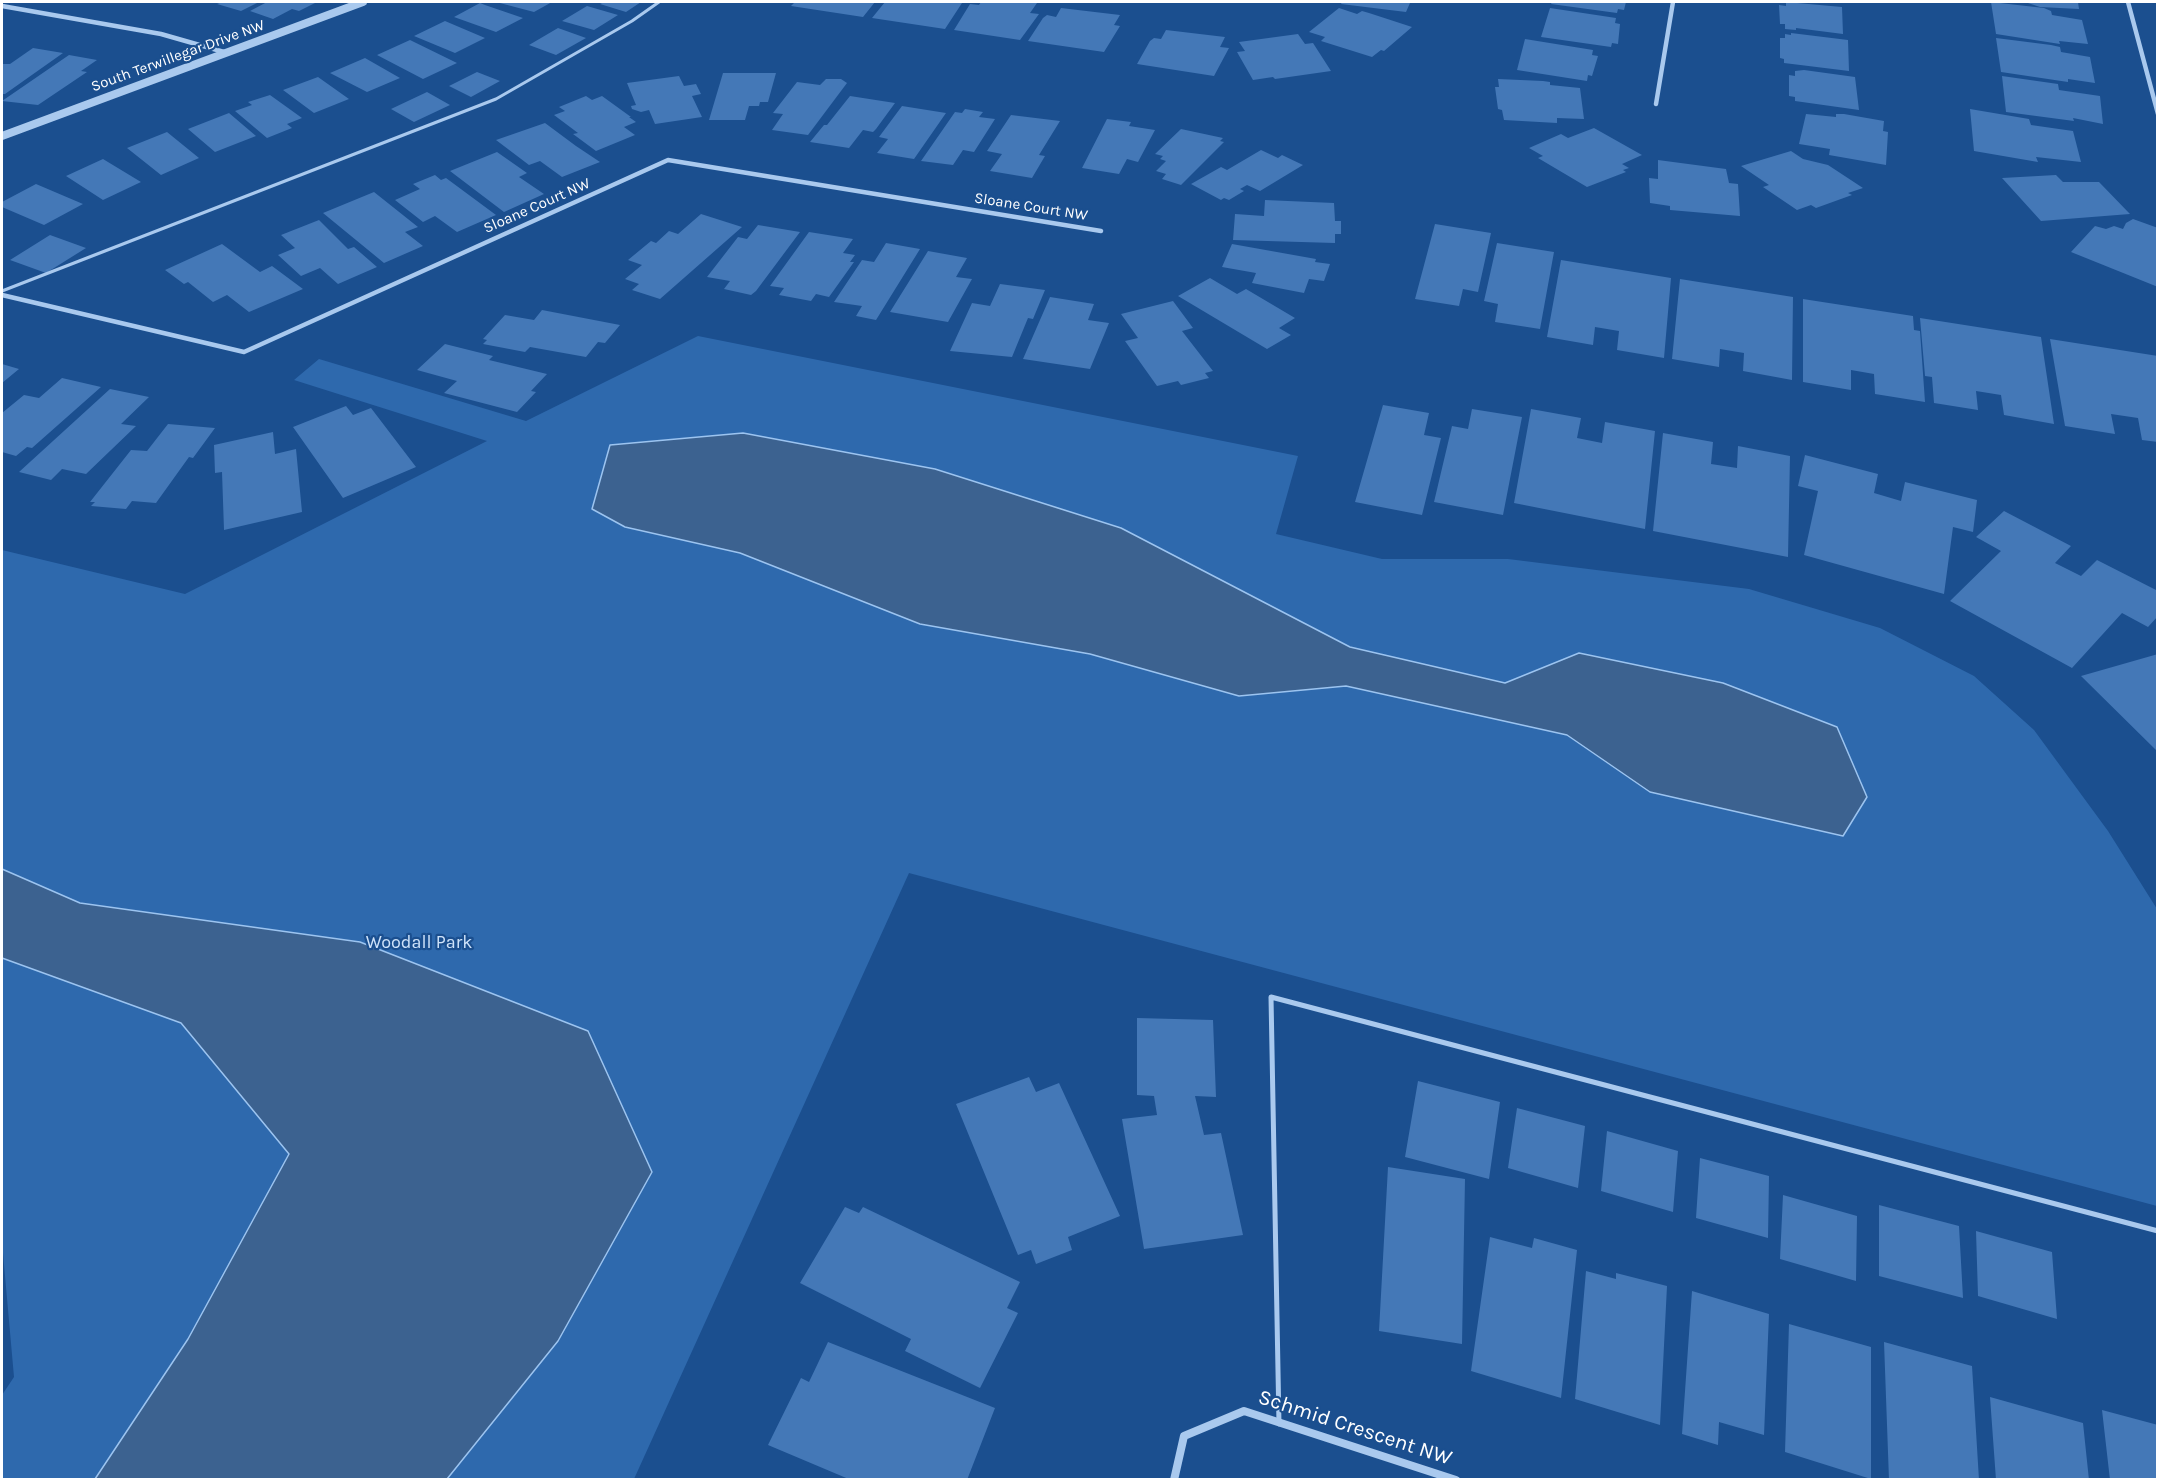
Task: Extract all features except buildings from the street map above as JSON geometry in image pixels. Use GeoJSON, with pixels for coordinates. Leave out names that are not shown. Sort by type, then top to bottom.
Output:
{"type":"FeatureCollection","features":[{"type":"Feature","properties":{"kind":"street","name":"South Terwillegar Drive NW"},"geometry":{"type":"LineString","coordinates":[[2,136],[363,2]]}},
{"type":"Feature","properties":{"kind":"street"},"geometry":{"type":"LineString","coordinates":[[1656,104],[1673,2]]}},
{"type":"Feature","properties":{"kind":"street"},"geometry":{"type":"LineString","coordinates":[[2128,2],[2157,114]]}},
{"type":"Feature","properties":{"kind":"street"},"geometry":{"type":"LineString","coordinates":[[2,6],[161,34],[224,52]]}},
{"type":"Feature","properties":{"kind":"street","name":"Sloane Court NW"},"geometry":{"type":"LineString","coordinates":[[2,293],[244,352],[668,160],[1101,231]]}},
{"type":"Feature","properties":{"kind":"street","name":"Schmid Crescent NW"},"geometry":{"type":"LineString","coordinates":[[1174,1479],[1185,1436],[1244,1411],[1455,1479]]}},
{"type":"Feature","properties":{"kind":"lane"},"geometry":{"type":"LineString","coordinates":[[2,293],[496,99],[632,21],[659,2]]}},
{"type":"Feature","properties":{"kind":"lane"},"geometry":{"type":"LineString","coordinates":[[1280,1424],[1271,997],[2157,1232]]}},
{"type":"Feature","properties":{"kind":"green space","name":"Woodall Park"},"geometry":{"type":"Polygon","coordinates":[[[698,336],[1298,456],[1276,534],[1382,559],[1508,559],[1749,589],[1880,628],[1974,676],[2034,730],[2108,831],[2157,909],[2157,1206],[909,873],[634,1479],[2,1480],[2,1395],[14,1377],[2,1242],[2,550],[185,594],[487,441],[294,380],[319,359],[526,421],[698,336]]]}},
{"type":"Feature","properties":{"kind":"shaded area"},"geometry":{"type":"Polygon","coordinates":[[[743,433],[935,469],[1121,528],[1350,647],[1505,683],[1579,653],[1723,683],[1837,727],[1867,797],[1843,836],[1650,792],[1567,735],[1346,686],[1239,696],[1090,654],[920,624],[740,553],[625,527],[592,509],[610,445],[743,433]]]}},
{"type":"Feature","properties":{"kind":"shaded area"},"geometry":{"type":"Polygon","coordinates":[[[2,869],[80,903],[360,942],[588,1031],[652,1172],[558,1341],[447,1479],[95,1479],[188,1339],[289,1154],[181,1023],[2,958],[2,869]]]}}]}
